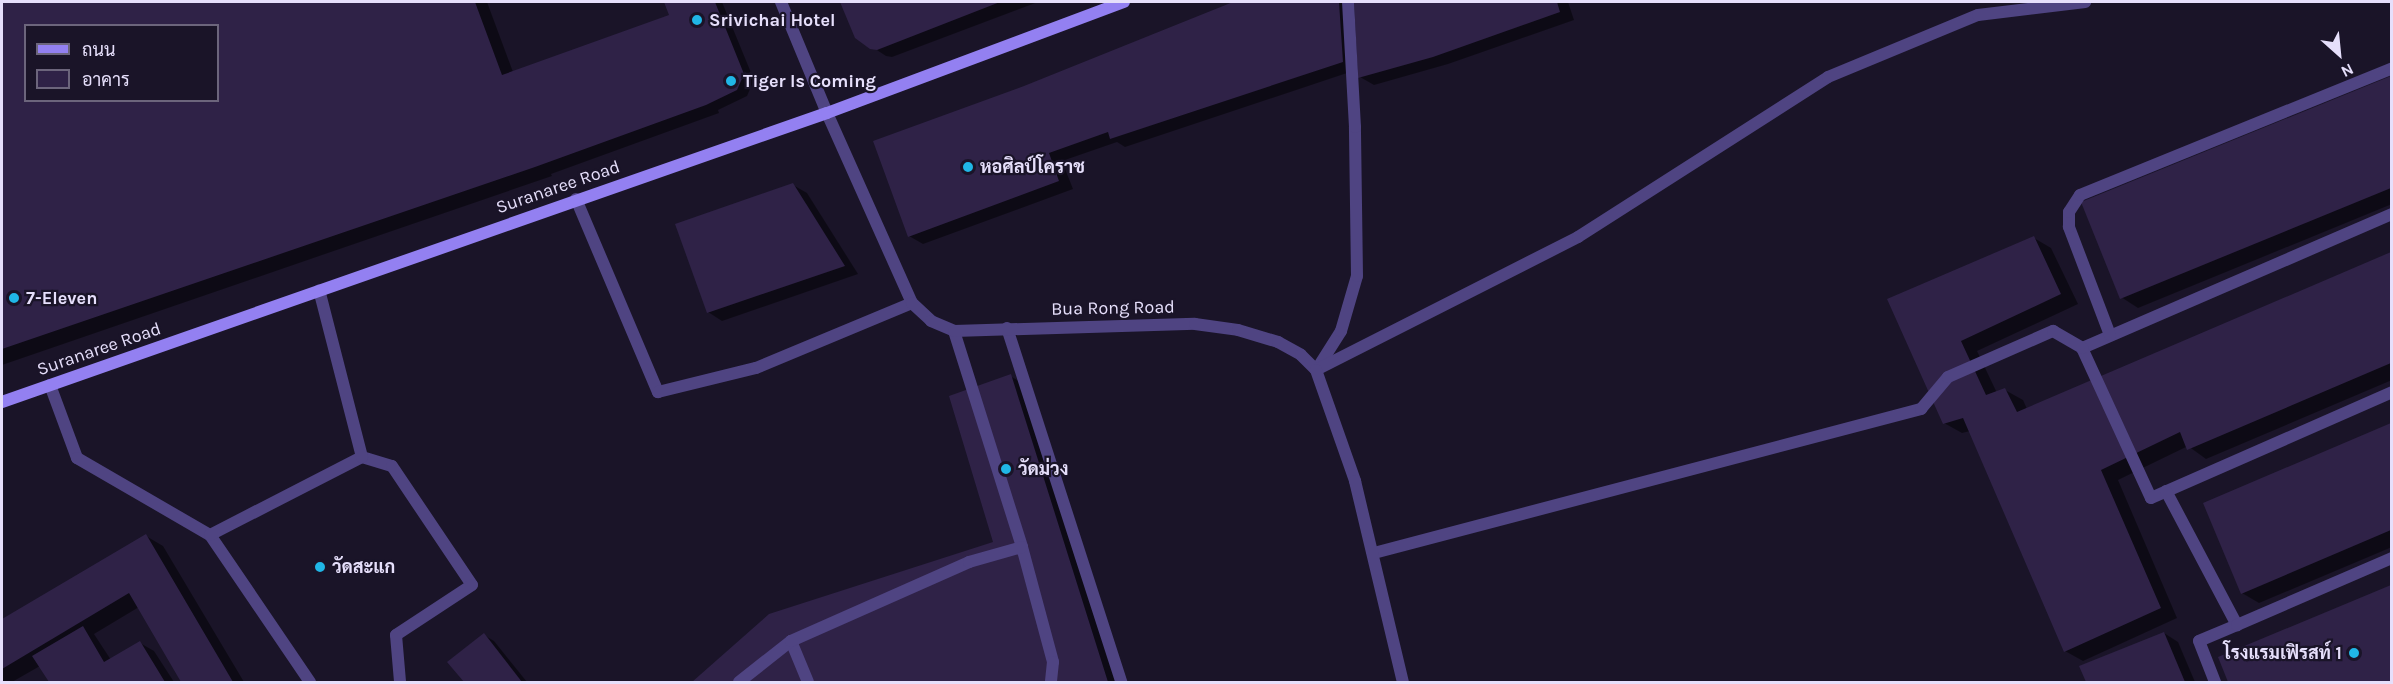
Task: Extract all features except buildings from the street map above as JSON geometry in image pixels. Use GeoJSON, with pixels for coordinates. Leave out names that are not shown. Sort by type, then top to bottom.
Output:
{"type":"FeatureCollection","features":[{"type":"Feature","properties":{"kind":"main road","name":"Suranaree Road"},"geometry":{"type":"LineString","coordinates":[[2,402],[576,199],[827,113],[1124,2]]}},
{"type":"Feature","properties":{"kind":"street"},"geometry":{"type":"LineString","coordinates":[[781,2],[827,113],[912,303],[932,321],[954,331],[1022,547],[1053,662],[1050,682]]}},
{"type":"Feature","properties":{"kind":"street"},"geometry":{"type":"LineString","coordinates":[[1316,370],[1341,331],[1357,276],[1354,127],[1348,2]]}},
{"type":"Feature","properties":{"kind":"street"},"geometry":{"type":"LineString","coordinates":[[1316,370],[1578,237],[1828,76],[1978,15],[2085,2]]}},
{"type":"Feature","properties":{"kind":"street"},"geometry":{"type":"LineString","coordinates":[[2110,335],[2069,227],[2069,212],[2080,195],[2391,68]]}},
{"type":"Feature","properties":{"kind":"street"},"geometry":{"type":"LineString","coordinates":[[576,199],[658,392],[756,368],[912,303]]}},
{"type":"Feature","properties":{"kind":"street"},"geometry":{"type":"LineString","coordinates":[[2082,348],[2391,214]]}},
{"type":"Feature","properties":{"kind":"street"},"geometry":{"type":"LineString","coordinates":[[319,290],[362,458]]}},
{"type":"Feature","properties":{"kind":"street","name":"Bua Rong Road"},"geometry":{"type":"LineString","coordinates":[[954,331],[1195,324],[1227,328],[1278,342],[1301,355],[1316,370]]}},
{"type":"Feature","properties":{"kind":"street"},"geometry":{"type":"LineString","coordinates":[[1007,328],[1121,682]]}},
{"type":"Feature","properties":{"kind":"street"},"geometry":{"type":"LineString","coordinates":[[1374,553],[1921,409],[1948,377],[2054,331],[2082,348],[2151,498],[2391,392]]}},
{"type":"Feature","properties":{"kind":"street"},"geometry":{"type":"LineString","coordinates":[[1316,370],[1355,481],[1403,682]]}},
{"type":"Feature","properties":{"kind":"street"},"geometry":{"type":"LineString","coordinates":[[50,386],[76,458],[210,535],[310,682]]}},
{"type":"Feature","properties":{"kind":"street"},"geometry":{"type":"LineString","coordinates":[[210,535],[362,458],[392,466],[472,585],[396,635],[400,682]]}},
{"type":"Feature","properties":{"kind":"street"},"geometry":{"type":"LineString","coordinates":[[2166,491],[2237,626]]}},
{"type":"Feature","properties":{"kind":"street"},"geometry":{"type":"LineString","coordinates":[[739,682],[792,641],[969,562],[1022,547]]}},
{"type":"Feature","properties":{"kind":"street"},"geometry":{"type":"LineString","coordinates":[[2215,682],[2199,642],[2391,558]]}},
{"type":"Feature","properties":{"kind":"street"},"geometry":{"type":"LineString","coordinates":[[792,641],[808,682]]}},
{"type":"Feature","properties":{"kind":"place","name":"Srivichai Hotel"},"geometry":{"type":"Point","coordinates":[697,20]}},
{"type":"Feature","properties":{"kind":"place","name":"Tiger Is Coming"},"geometry":{"type":"Point","coordinates":[731,81]}},
{"type":"Feature","properties":{"kind":"place","name":"หอศิลป์โคราช"},"geometry":{"type":"Point","coordinates":[968,167]}},
{"type":"Feature","properties":{"kind":"place","name":"7-Eleven"},"geometry":{"type":"Point","coordinates":[14,298]}},
{"type":"Feature","properties":{"kind":"place","name":"วัดม่วง"},"geometry":{"type":"Point","coordinates":[1006,469]}},
{"type":"Feature","properties":{"kind":"place","name":"วัดสะแก"},"geometry":{"type":"Point","coordinates":[320,567]}},
{"type":"Feature","properties":{"kind":"place","name":"โรงแรมเฟิรสท์ 1"},"geometry":{"type":"Point","coordinates":[2354,653]}}]}
